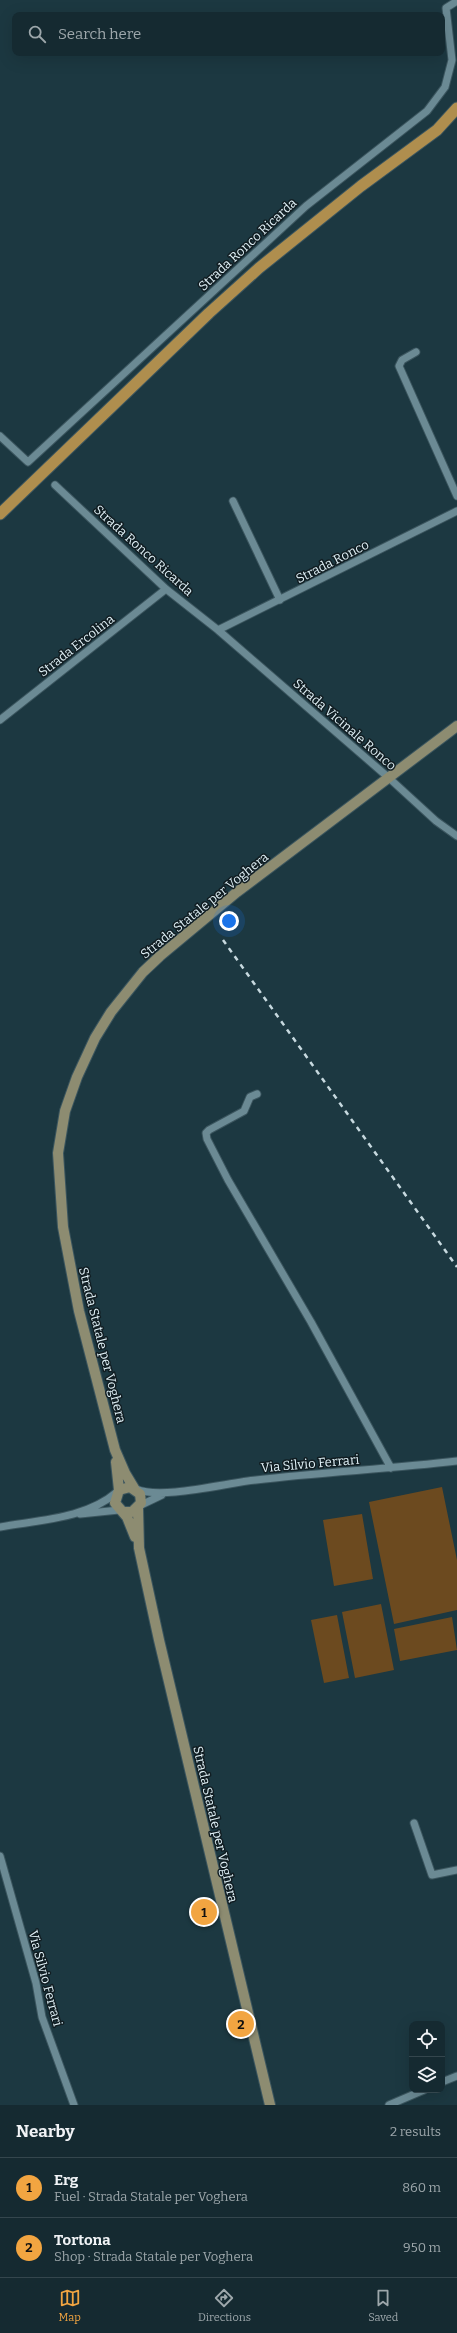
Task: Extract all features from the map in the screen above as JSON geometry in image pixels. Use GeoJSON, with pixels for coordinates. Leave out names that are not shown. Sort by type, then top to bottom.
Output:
{"type":"FeatureCollection","features":[{"type":"Feature","properties":{"kind":"main road"},"geometry":{"type":"LineString","coordinates":[[0,514],[209,313],[259,268],[361,186],[437,130],[457,108]]}},
{"type":"Feature","properties":{"kind":"main road"},"geometry":{"type":"LineString","coordinates":[[437,130],[457,121]]}},
{"type":"Feature","properties":{"kind":"main road","name":"Strada Statale per Voghera"},"geometry":{"type":"LineString","coordinates":[[139,1548],[139,1507],[141,1498],[125,1473],[115,1450],[79,1311],[60,1202],[58,1173],[60,1132],[65,1111],[77,1077],[95,1038],[111,1012],[137,979],[160,956],[237,892],[457,726]]}},
{"type":"Feature","properties":{"kind":"main road","name":"Strada Statale per Voghera"},"geometry":{"type":"LineString","coordinates":[[115,1450],[118,1491],[115,1503],[130,1522],[139,1548],[270,2105]]}},
{"type":"Feature","properties":{"kind":"main road"},"geometry":{"type":"LineString","coordinates":[[118,1491],[126,1487],[135,1489]]}},
{"type":"Feature","properties":{"kind":"main road"},"geometry":{"type":"LineString","coordinates":[[122,1511],[132,1512],[139,1507]]}},
{"type":"Feature","properties":{"kind":"street","name":"Strada Ronco Ricarda"},"geometry":{"type":"LineString","coordinates":[[0,436],[28,462],[306,206],[427,111],[445,87],[452,60],[446,8],[457,1]]}},
{"type":"Feature","properties":{"kind":"street"},"geometry":{"type":"LineString","coordinates":[[416,352],[402,360],[399,366],[457,496]]}},
{"type":"Feature","properties":{"kind":"street","name":"Strada Ronco Ricarda"},"geometry":{"type":"LineString","coordinates":[[55,485],[166,589],[218,630]]}},
{"type":"Feature","properties":{"kind":"street"},"geometry":{"type":"LineString","coordinates":[[233,501],[280,600]]}},
{"type":"Feature","properties":{"kind":"street","name":"Strada Ronco"},"geometry":{"type":"LineString","coordinates":[[218,630],[457,511]]}},
{"type":"Feature","properties":{"kind":"street","name":"Strada Ercolina"},"geometry":{"type":"LineString","coordinates":[[0,720],[166,589]]}},
{"type":"Feature","properties":{"kind":"street","name":"Strada Vicinale Ronco"},"geometry":{"type":"LineString","coordinates":[[218,630],[389,778],[436,822],[457,836]]}},
{"type":"Feature","properties":{"kind":"street"},"geometry":{"type":"LineString","coordinates":[[257,1094],[250,1097],[244,1111],[209,1130],[206,1133],[207,1139],[228,1180],[311,1322],[391,1468]]}},
{"type":"Feature","properties":{"kind":"street","name":"Via Silvio Ferrari"},"geometry":{"type":"LineString","coordinates":[[135,1489],[148,1493],[166,1494],[258,1479],[457,1461]]}},
{"type":"Feature","properties":{"kind":"street"},"geometry":{"type":"LineString","coordinates":[[74,1514],[98,1505],[118,1491]]}},
{"type":"Feature","properties":{"kind":"street","name":"Via Silvio Ferrari"},"geometry":{"type":"LineString","coordinates":[[139,1507],[166,1494]]}},
{"type":"Feature","properties":{"kind":"street"},"geometry":{"type":"LineString","coordinates":[[0,1527],[74,1514],[122,1511]]}},
{"type":"Feature","properties":{"kind":"street"},"geometry":{"type":"LineString","coordinates":[[414,1823],[432,1875],[457,1870]]}},
{"type":"Feature","properties":{"kind":"street","name":"Via Silvio Ferrari"},"geometry":{"type":"LineString","coordinates":[[0,1856],[36,1983],[42,2018],[74,2105]]}},
{"type":"Feature","properties":{"kind":"street"},"geometry":{"type":"LineString","coordinates":[[445,2081],[457,2076]]}},
{"type":"Feature","properties":{"kind":"street"},"geometry":{"type":"LineString","coordinates":[[389,2105],[417,2093]]}},
{"type":"Feature","properties":{"kind":"shaded area"},"geometry":{"type":"Polygon","coordinates":[[[442,1487],[457,1560],[457,1610],[394,1624],[369,1502],[442,1487]]]}},
{"type":"Feature","properties":{"kind":"shaded area"},"geometry":{"type":"Polygon","coordinates":[[[362,1514],[373,1579],[334,1586],[323,1520],[362,1514]]]}},
{"type":"Feature","properties":{"kind":"shaded area"},"geometry":{"type":"Polygon","coordinates":[[[381,1604],[394,1670],[355,1678],[342,1612],[381,1604]]]}},
{"type":"Feature","properties":{"kind":"shaded area"},"geometry":{"type":"Polygon","coordinates":[[[337,1615],[349,1678],[324,1683],[311,1620],[337,1615]]]}},
{"type":"Feature","properties":{"kind":"shaded area"},"geometry":{"type":"Polygon","coordinates":[[[452,1617],[457,1650],[400,1661],[394,1629],[452,1617]]]}},
{"type":"Feature","properties":{"kind":"railway"},"geometry":{"type":"LineString","coordinates":[[223,940],[457,1267]]}},
{"type":"Feature","properties":{"kind":"place","name":"Erg"},"geometry":{"type":"Point","coordinates":[204,1912]}},
{"type":"Feature","properties":{"kind":"place","name":"Tortona"},"geometry":{"type":"Point","coordinates":[241,2024]}}]}
